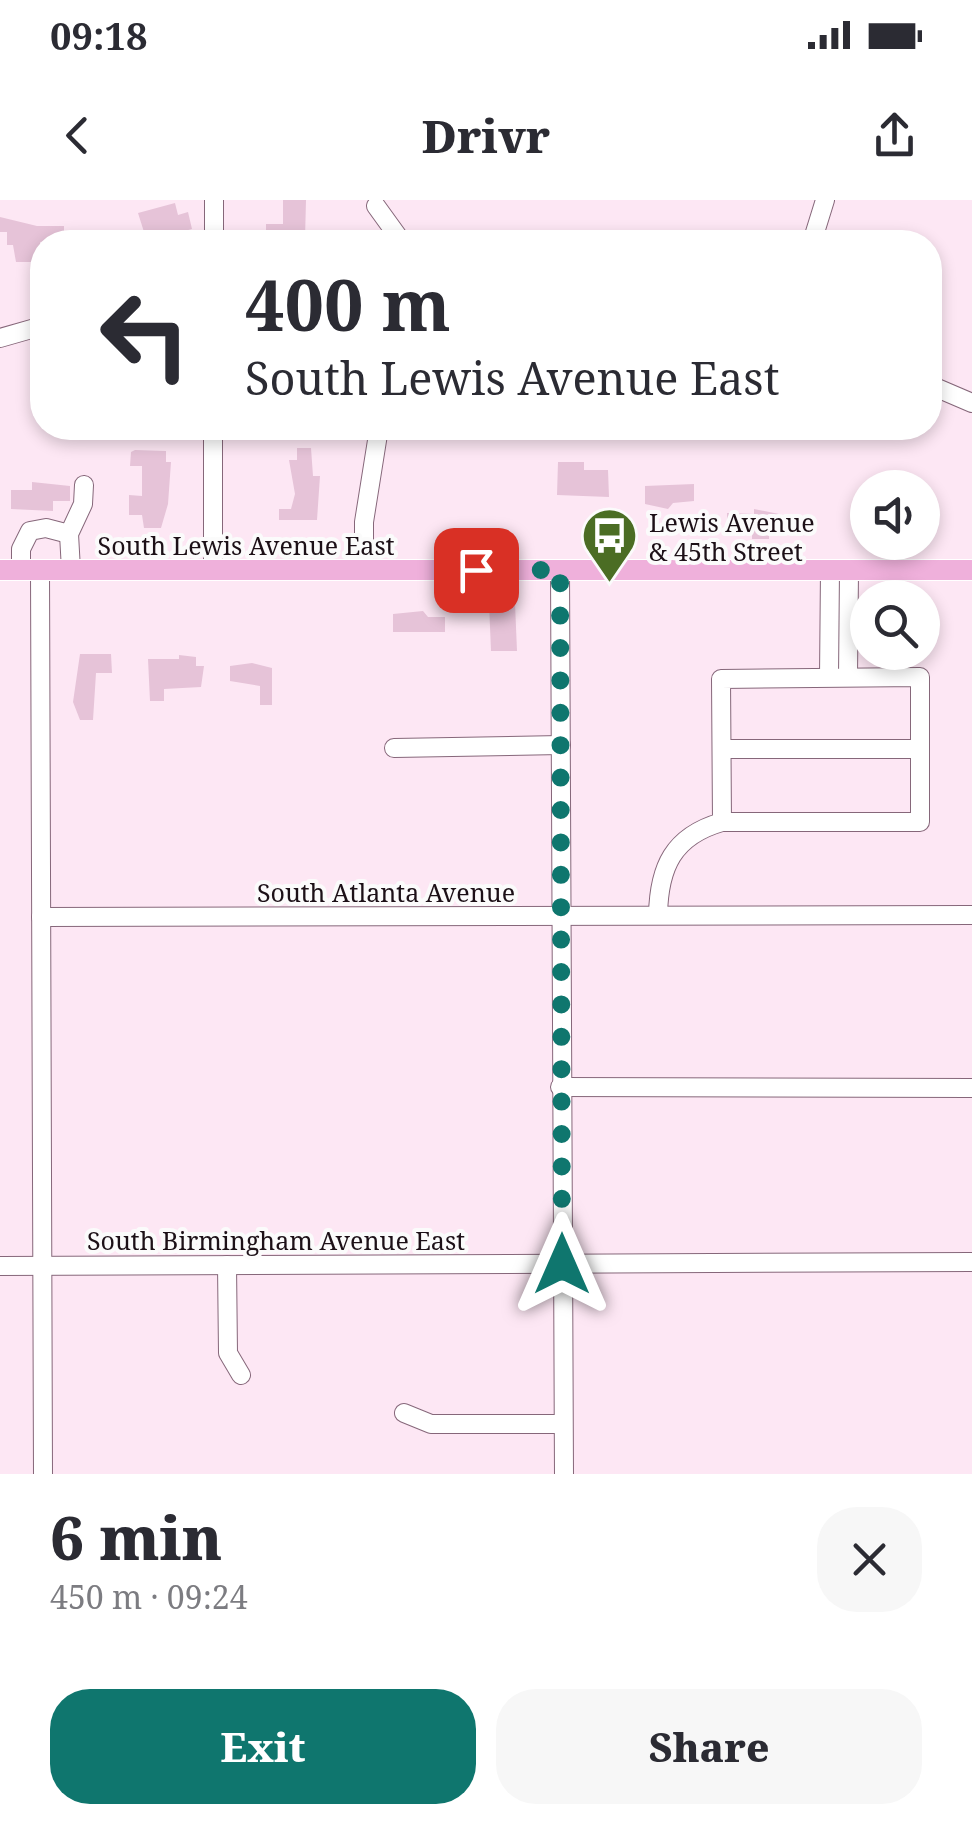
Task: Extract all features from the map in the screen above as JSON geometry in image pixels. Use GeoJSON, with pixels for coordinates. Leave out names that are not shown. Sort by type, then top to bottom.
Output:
{"type":"FeatureCollection","features":[{"type":"Feature","properties":{"kind":"main road","name":"South Lewis Avenue East"},"geometry":{"type":"LineString","coordinates":[[20,570],[972,570]]}},
{"type":"Feature","properties":{"kind":"street"},"geometry":{"type":"LineString","coordinates":[[214,200],[214,230]]}},
{"type":"Feature","properties":{"kind":"street"},"geometry":{"type":"LineString","coordinates":[[815,230],[824,200]]}},
{"type":"Feature","properties":{"kind":"street"},"geometry":{"type":"LineString","coordinates":[[375,203],[381,230]]}},
{"type":"Feature","properties":{"kind":"street"},"geometry":{"type":"LineString","coordinates":[[375,203],[394,230]]}},
{"type":"Feature","properties":{"kind":"street"},"geometry":{"type":"LineString","coordinates":[[0,338],[30,329]]}},
{"type":"Feature","properties":{"kind":"street"},"geometry":{"type":"LineString","coordinates":[[942,389],[972,402]]}},
{"type":"Feature","properties":{"kind":"street"},"geometry":{"type":"LineString","coordinates":[[213,571],[214,440]]}},
{"type":"Feature","properties":{"kind":"street"},"geometry":{"type":"LineString","coordinates":[[364,570],[364,522],[377,440]]}},
{"type":"Feature","properties":{"kind":"street"},"geometry":{"type":"LineString","coordinates":[[71,570],[69,534],[82,504],[84,485]]}},
{"type":"Feature","properties":{"kind":"street"},"geometry":{"type":"LineString","coordinates":[[43,1474],[40,917],[20,570],[21,549],[30,531],[46,528],[69,534]]}},
{"type":"Feature","properties":{"kind":"street"},"geometry":{"type":"LineString","coordinates":[[560,570],[564,1474]]}},
{"type":"Feature","properties":{"kind":"street"},"geometry":{"type":"LineString","coordinates":[[838,677],[839,571]]}},
{"type":"Feature","properties":{"kind":"street"},"geometry":{"type":"LineString","coordinates":[[658,915],[658,894],[671,853],[694,832],[722,822],[920,822],[920,678],[721,678],[722,822]]}},
{"type":"Feature","properties":{"kind":"street"},"geometry":{"type":"LineString","coordinates":[[394,748],[561,745]]}},
{"type":"Feature","properties":{"kind":"street"},"geometry":{"type":"LineString","coordinates":[[722,750],[920,749]]}},
{"type":"Feature","properties":{"kind":"street","name":"South Atlanta Avenue"},"geometry":{"type":"LineString","coordinates":[[40,917],[972,915]]}},
{"type":"Feature","properties":{"kind":"street"},"geometry":{"type":"LineString","coordinates":[[560,1087],[972,1088]]}},
{"type":"Feature","properties":{"kind":"street","name":"South Birmingham Avenue East"},"geometry":{"type":"LineString","coordinates":[[0,1266],[972,1262]]}},
{"type":"Feature","properties":{"kind":"street"},"geometry":{"type":"LineString","coordinates":[[227,1265],[228,1353],[241,1376]]}},
{"type":"Feature","properties":{"kind":"street"},"geometry":{"type":"LineString","coordinates":[[404,1413],[431,1424],[564,1424]]}},
{"type":"Feature","properties":{"kind":"building"},"geometry":{"type":"Polygon","coordinates":[[[283,200],[306,200],[305,230],[266,230],[266,224],[283,224],[283,200]]]}},
{"type":"Feature","properties":{"kind":"building"},"geometry":{"type":"Polygon","coordinates":[[[175,203],[178,215],[188,212],[192,229],[143,230],[138,213],[175,203]]]}},
{"type":"Feature","properties":{"kind":"building"},"geometry":{"type":"Polygon","coordinates":[[[0,217],[37,226],[64,226],[64,230],[30,230],[30,262],[16,262],[13,245],[7,245],[7,232],[0,232],[0,217]]]}},
{"type":"Feature","properties":{"kind":"building"},"geometry":{"type":"Polygon","coordinates":[[[297,448],[311,448],[313,476],[320,476],[317,520],[279,520],[279,509],[291,509],[295,494],[289,460],[297,460],[297,448]]]}},
{"type":"Feature","properties":{"kind":"building"},"geometry":{"type":"Polygon","coordinates":[[[166,451],[166,462],[171,462],[168,504],[161,528],[144,528],[142,515],[129,515],[129,495],[142,496],[142,466],[130,466],[131,452],[166,451]]]}},
{"type":"Feature","properties":{"kind":"building"},"geometry":{"type":"Polygon","coordinates":[[[558,462],[584,462],[584,470],[608,470],[609,497],[557,495],[558,462]]]}},
{"type":"Feature","properties":{"kind":"building"},"geometry":{"type":"Polygon","coordinates":[[[32,482],[70,486],[70,501],[53,501],[53,511],[11,509],[11,490],[32,490],[32,482]]]}},
{"type":"Feature","properties":{"kind":"building"},"geometry":{"type":"Polygon","coordinates":[[[694,484],[694,501],[673,503],[668,509],[645,504],[645,486],[694,484]]]}},
{"type":"Feature","properties":{"kind":"building"},"geometry":{"type":"Polygon","coordinates":[[[754,509],[779,514],[779,531],[769,531],[769,539],[752,539],[752,531],[727,531],[727,513],[754,514],[754,509]]]}},
{"type":"Feature","properties":{"kind":"building"},"geometry":{"type":"Polygon","coordinates":[[[489,603],[515,603],[517,651],[491,651],[489,603]]]}},
{"type":"Feature","properties":{"kind":"building"},"geometry":{"type":"Polygon","coordinates":[[[423,611],[428,617],[445,617],[445,632],[393,632],[393,614],[423,611]]]}},
{"type":"Feature","properties":{"kind":"building"},"geometry":{"type":"Polygon","coordinates":[[[80,654],[111,654],[112,673],[96,673],[93,720],[80,720],[73,702],[80,654]]]}},
{"type":"Feature","properties":{"kind":"building"},"geometry":{"type":"Polygon","coordinates":[[[179,655],[196,657],[196,666],[204,666],[201,687],[164,689],[164,701],[150,701],[148,659],[179,659],[179,655]]]}},
{"type":"Feature","properties":{"kind":"building"},"geometry":{"type":"Polygon","coordinates":[[[252,663],[272,668],[272,705],[260,705],[260,686],[230,681],[230,666],[252,663]]]}},
{"type":"Feature","properties":{"kind":"place","name":"Lewis Avenue & 45th Street"},"geometry":{"type":"Point","coordinates":[610,585]}},
{"type":"Feature","properties":{"kind":"route"},"geometry":{"type":"LineString","coordinates":[[476,570],[560,570],[562,1264]]}}]}
